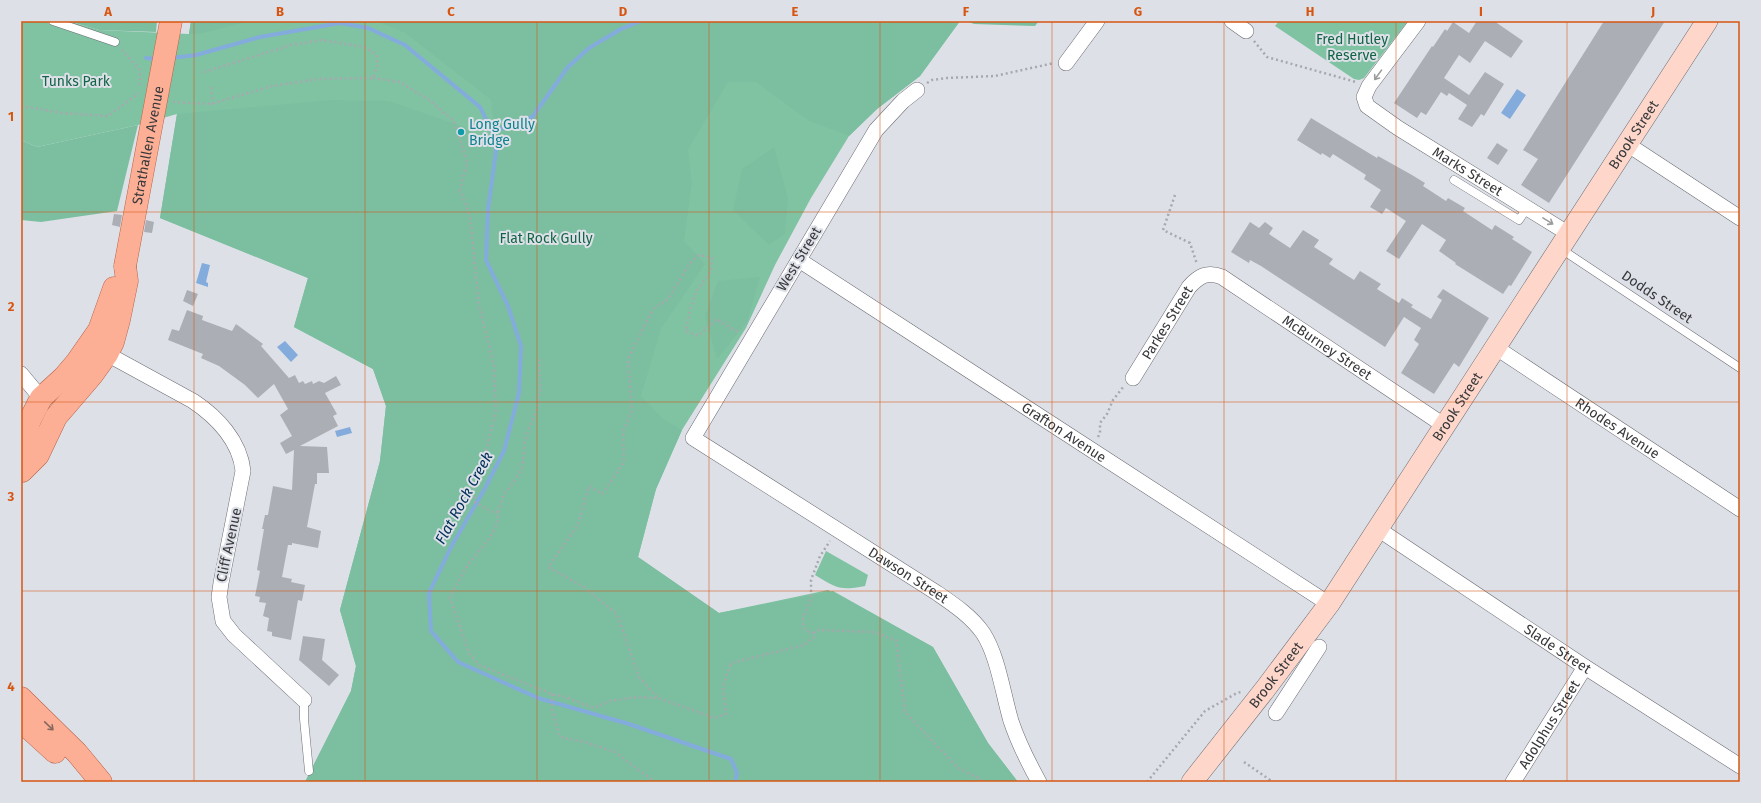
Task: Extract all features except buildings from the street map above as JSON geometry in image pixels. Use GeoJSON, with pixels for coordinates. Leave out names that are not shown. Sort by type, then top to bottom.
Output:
{"type":"FeatureCollection","features":[{"type":"Feature","properties":{"kind":"main road","name":"Strathallen Avenue"},"geometry":{"type":"LineString","coordinates":[[25,462],[50,428],[56,417],[92,375],[107,354],[113,342],[128,281],[125,268],[171,21]]}},
{"type":"Feature","properties":{"kind":"main road","name":"Brook Street"},"geometry":{"type":"LineString","coordinates":[[1192,782],[1286,678],[1328,604],[1707,21]]}},
{"type":"Feature","properties":{"kind":"main road","name":"Strathallen Avenue"},"geometry":{"type":"LineString","coordinates":[[25,462],[30,420],[41,398],[64,377],[93,341],[99,330],[117,279],[125,268]]}},
{"type":"Feature","properties":{"kind":"main road"},"geometry":{"type":"LineString","coordinates":[[64,377],[80,367],[107,354],[106,342],[110,314],[107,307]]}},
{"type":"Feature","properties":{"kind":"main road"},"geometry":{"type":"LineString","coordinates":[[41,398],[61,397],[84,378],[92,375]]}},
{"type":"Feature","properties":{"kind":"main road"},"geometry":{"type":"LineString","coordinates":[[21,698],[77,753],[101,782]]}},
{"type":"Feature","properties":{"kind":"main road"},"geometry":{"type":"LineString","coordinates":[[21,721],[64,761],[82,782]]}},
{"type":"Feature","properties":{"kind":"street"},"geometry":{"type":"LineString","coordinates":[[1066,63],[1097,21]]}},
{"type":"Feature","properties":{"kind":"street"},"geometry":{"type":"LineString","coordinates":[[1232,21],[1246,30]]}},
{"type":"Feature","properties":{"kind":"street"},"geometry":{"type":"LineString","coordinates":[[1370,86],[1418,21]]}},
{"type":"Feature","properties":{"kind":"street","name":"Marks Street"},"geometry":{"type":"LineString","coordinates":[[1370,86],[1364,96],[1367,106],[1398,128],[1527,208],[1564,241]]}},
{"type":"Feature","properties":{"kind":"street","name":"West Street"},"geometry":{"type":"LineString","coordinates":[[693,438],[876,130],[903,101],[917,90]]}},
{"type":"Feature","properties":{"kind":"street"},"geometry":{"type":"LineString","coordinates":[[1627,144],[1740,218]]}},
{"type":"Feature","properties":{"kind":"street","name":"Grafton Avenue"},"geometry":{"type":"LineString","coordinates":[[799,260],[1328,604]]}},
{"type":"Feature","properties":{"kind":"street","name":"McBurney Street"},"geometry":{"type":"LineString","coordinates":[[1204,275],[1214,274],[1222,277],[1445,426]]}},
{"type":"Feature","properties":{"kind":"street","name":"Parkes Street"},"geometry":{"type":"LineString","coordinates":[[1133,378],[1189,287],[1204,275]]}},
{"type":"Feature","properties":{"kind":"street","name":"Rhodes Avenue"},"geometry":{"type":"LineString","coordinates":[[1495,346],[1740,509]]}},
{"type":"Feature","properties":{"kind":"street","name":"Cliff Avenue"},"geometry":{"type":"LineString","coordinates":[[107,354],[206,410],[217,420],[233,442],[242,461],[244,471],[221,583],[219,597],[222,621],[234,635],[304,700]]}},
{"type":"Feature","properties":{"kind":"street"},"geometry":{"type":"LineString","coordinates":[[21,374],[41,398]]}},
{"type":"Feature","properties":{"kind":"street","name":"Dawson Street"},"geometry":{"type":"LineString","coordinates":[[693,438],[955,605],[982,632],[990,646],[1012,723],[1022,750],[1039,782]]}},
{"type":"Feature","properties":{"kind":"street","name":"Slade Street"},"geometry":{"type":"LineString","coordinates":[[1378,529],[1585,667],[1740,766]]}},
{"type":"Feature","properties":{"kind":"street"},"geometry":{"type":"LineString","coordinates":[[1276,713],[1286,678],[1319,647]]}},
{"type":"Feature","properties":{"kind":"street","name":"Adolphus Street"},"geometry":{"type":"LineString","coordinates":[[1513,782],[1585,667]]}},
{"type":"Feature","properties":{"kind":"lane"},"geometry":{"type":"LineString","coordinates":[[54,21],[115,42]]}},
{"type":"Feature","properties":{"kind":"lane"},"geometry":{"type":"LineString","coordinates":[[1454,180],[1519,220],[1527,208]]}},
{"type":"Feature","properties":{"kind":"lane","name":"Dodds Street"},"geometry":{"type":"LineString","coordinates":[[1564,241],[1740,368]]}},
{"type":"Feature","properties":{"kind":"lane","name":"Cliff Avenue"},"geometry":{"type":"LineString","coordinates":[[304,700],[304,719],[309,772]]}},
{"type":"Feature","properties":{"kind":"path"},"geometry":{"type":"LineString","coordinates":[[1246,30],[1267,57],[1370,86]]}},
{"type":"Feature","properties":{"kind":"path"},"geometry":{"type":"LineString","coordinates":[[202,73],[291,45],[322,40],[364,47],[376,54],[378,65],[373,78]]}},
{"type":"Feature","properties":{"kind":"path"},"geometry":{"type":"LineString","coordinates":[[115,42],[140,70],[140,92],[143,95]]}},
{"type":"Feature","properties":{"kind":"path"},"geometry":{"type":"LineString","coordinates":[[917,90],[932,80],[995,76],[1053,63],[1066,63]]}},
{"type":"Feature","properties":{"kind":"path"},"geometry":{"type":"LineString","coordinates":[[166,101],[213,104],[272,86],[318,79],[373,78],[400,82],[429,100],[454,121],[467,162],[460,190],[470,216],[479,305],[494,366],[496,411],[485,454],[473,489],[475,502],[492,512],[498,512]]}},
{"type":"Feature","properties":{"kind":"path"},"geometry":{"type":"LineString","coordinates":[[211,87],[213,104]]}},
{"type":"Feature","properties":{"kind":"path"},"geometry":{"type":"LineString","coordinates":[[21,106],[62,113],[108,116],[140,92]]}},
{"type":"Feature","properties":{"kind":"path"},"geometry":{"type":"LineString","coordinates":[[1175,195],[1163,230],[1190,243],[1204,275]]}},
{"type":"Feature","properties":{"kind":"path"},"geometry":{"type":"LineString","coordinates":[[658,698],[639,677],[617,614],[584,586],[548,567],[578,525],[589,486],[602,494],[624,462],[623,431],[632,411],[628,359],[653,309],[668,299],[690,263],[699,254],[712,258],[711,271],[696,292],[690,310],[686,331],[698,336],[717,319],[750,340]]}},
{"type":"Feature","properties":{"kind":"path"},"geometry":{"type":"LineString","coordinates":[[539,357],[540,390],[536,412],[525,442],[522,468],[514,482],[504,494],[498,512],[498,520],[486,545],[469,564],[450,597],[469,653],[479,665],[552,694],[565,697],[594,708],[620,698],[658,698],[715,718],[726,714],[723,686],[731,663],[804,645],[814,637],[814,633],[817,630],[873,632],[896,640],[905,712],[957,767],[984,782]]}},
{"type":"Feature","properties":{"kind":"path"},"geometry":{"type":"LineString","coordinates":[[1092,450],[1100,433],[1100,423],[1122,387],[1133,378]]}},
{"type":"Feature","properties":{"kind":"path"},"geometry":{"type":"LineString","coordinates":[[814,633],[806,631],[802,624],[811,598],[811,580],[820,556],[837,530]]}},
{"type":"Feature","properties":{"kind":"path"},"geometry":{"type":"LineString","coordinates":[[1147,782],[1205,711],[1236,693],[1241,692]]}},
{"type":"Feature","properties":{"kind":"path"},"geometry":{"type":"LineString","coordinates":[[552,694],[552,709],[560,737],[585,742],[615,752],[655,782]]}},
{"type":"Feature","properties":{"kind":"path"},"geometry":{"type":"LineString","coordinates":[[1244,762],[1272,782]]}},
{"type":"Feature","properties":{"kind":"green space","name":"Flat Rock Gully"},"geometry":{"type":"Polygon","coordinates":[[[21,21],[68,21],[99,30],[189,34],[191,21],[960,21],[920,76],[877,109],[849,136],[811,198],[775,265],[746,328],[682,430],[656,489],[638,557],[719,613],[828,590],[933,647],[988,743],[1018,782],[305,782],[351,691],[356,666],[340,610],[380,461],[386,406],[373,369],[294,327],[308,278],[160,218],[177,114],[138,125],[37,147],[21,140],[21,21]]]}},
{"type":"Feature","properties":{"kind":"green space"},"geometry":{"type":"Polygon","coordinates":[[[68,21],[157,21],[156,32],[99,30],[68,21]]]}},
{"type":"Feature","properties":{"kind":"green space"},"geometry":{"type":"Polygon","coordinates":[[[191,21],[251,21],[200,34],[189,34],[191,21]]]}},
{"type":"Feature","properties":{"kind":"green space","name":"Flat Rock Gully"},"geometry":{"type":"Polygon","coordinates":[[[376,21],[960,21],[920,76],[877,109],[849,136],[809,121],[756,82],[728,82],[688,150],[692,183],[684,241],[705,264],[661,329],[641,396],[663,419],[682,430],[656,489],[638,557],[719,613],[833,591],[933,647],[988,743],[1018,782],[305,782],[351,691],[356,666],[340,610],[380,461],[386,406],[373,369],[294,327],[308,278],[160,218],[177,114],[332,100],[389,101],[464,127],[496,150],[491,100],[405,33],[376,21]]]}},
{"type":"Feature","properties":{"kind":"green space"},"geometry":{"type":"Polygon","coordinates":[[[967,21],[1039,21],[1035,26],[974,24],[967,21]]]}},
{"type":"Feature","properties":{"kind":"green space","name":"Fred Hutley Reserve"},"geometry":{"type":"Polygon","coordinates":[[[1279,21],[1408,21],[1364,78],[1359,80],[1354,79],[1275,26],[1279,21]]]}},
{"type":"Feature","properties":{"kind":"green space"},"geometry":{"type":"Polygon","coordinates":[[[138,125],[117,211],[41,222],[21,220],[21,140],[37,147],[138,125]]]}},
{"type":"Feature","properties":{"kind":"green space"},"geometry":{"type":"Polygon","coordinates":[[[774,147],[788,198],[785,234],[769,245],[733,210],[742,169],[774,147]]]}},
{"type":"Feature","properties":{"kind":"green space"},"geometry":{"type":"Polygon","coordinates":[[[760,277],[747,322],[717,359],[705,316],[718,281],[760,277]]]}},
{"type":"Feature","properties":{"kind":"green space"},"geometry":{"type":"Polygon","coordinates":[[[826,551],[868,575],[865,586],[849,588],[838,587],[815,575],[826,551]]]}},
{"type":"Feature","properties":{"kind":"water"},"geometry":{"type":"Polygon","coordinates":[[[1517,89],[1526,95],[1510,119],[1501,113],[1517,89]]]}},
{"type":"Feature","properties":{"kind":"water"},"geometry":{"type":"Polygon","coordinates":[[[202,263],[210,265],[206,282],[208,283],[208,287],[196,283],[202,263]]]}},
{"type":"Feature","properties":{"kind":"water"},"geometry":{"type":"Polygon","coordinates":[[[285,341],[298,355],[291,362],[277,347],[285,341]]]}},
{"type":"Feature","properties":{"kind":"water"},"geometry":{"type":"Polygon","coordinates":[[[350,427],[352,433],[337,437],[335,431],[350,427]]]}},
{"type":"Feature","properties":{"kind":"waterway"},"geometry":{"type":"LineString","coordinates":[[491,129],[516,127],[533,116],[568,67],[589,48],[621,29],[641,21]]}},
{"type":"Feature","properties":{"kind":"waterway","name":"Flat Rock Creek"},"geometry":{"type":"LineString","coordinates":[[171,58],[196,55],[260,37],[340,23],[368,28],[405,45],[480,107],[493,134],[496,151],[488,209],[486,260],[508,306],[521,346],[519,393],[504,451],[485,488],[451,547],[429,593],[431,631],[458,662],[538,698],[629,724],[731,759],[737,773],[735,782]]}},
{"type":"Feature","properties":{"kind":"waterway","name":"Flat Rock Creek"},"geometry":{"type":"LineString","coordinates":[[146,58],[157,59]]}},
{"type":"Feature","properties":{"kind":"place","name":"Long Gully Bridge"},"geometry":{"type":"Point","coordinates":[461,132]}},
{"type":"Feature","properties":{"kind":"park label","name":"Tunks Park"},"geometry":{"type":"Point","coordinates":[76,81]}}]}
